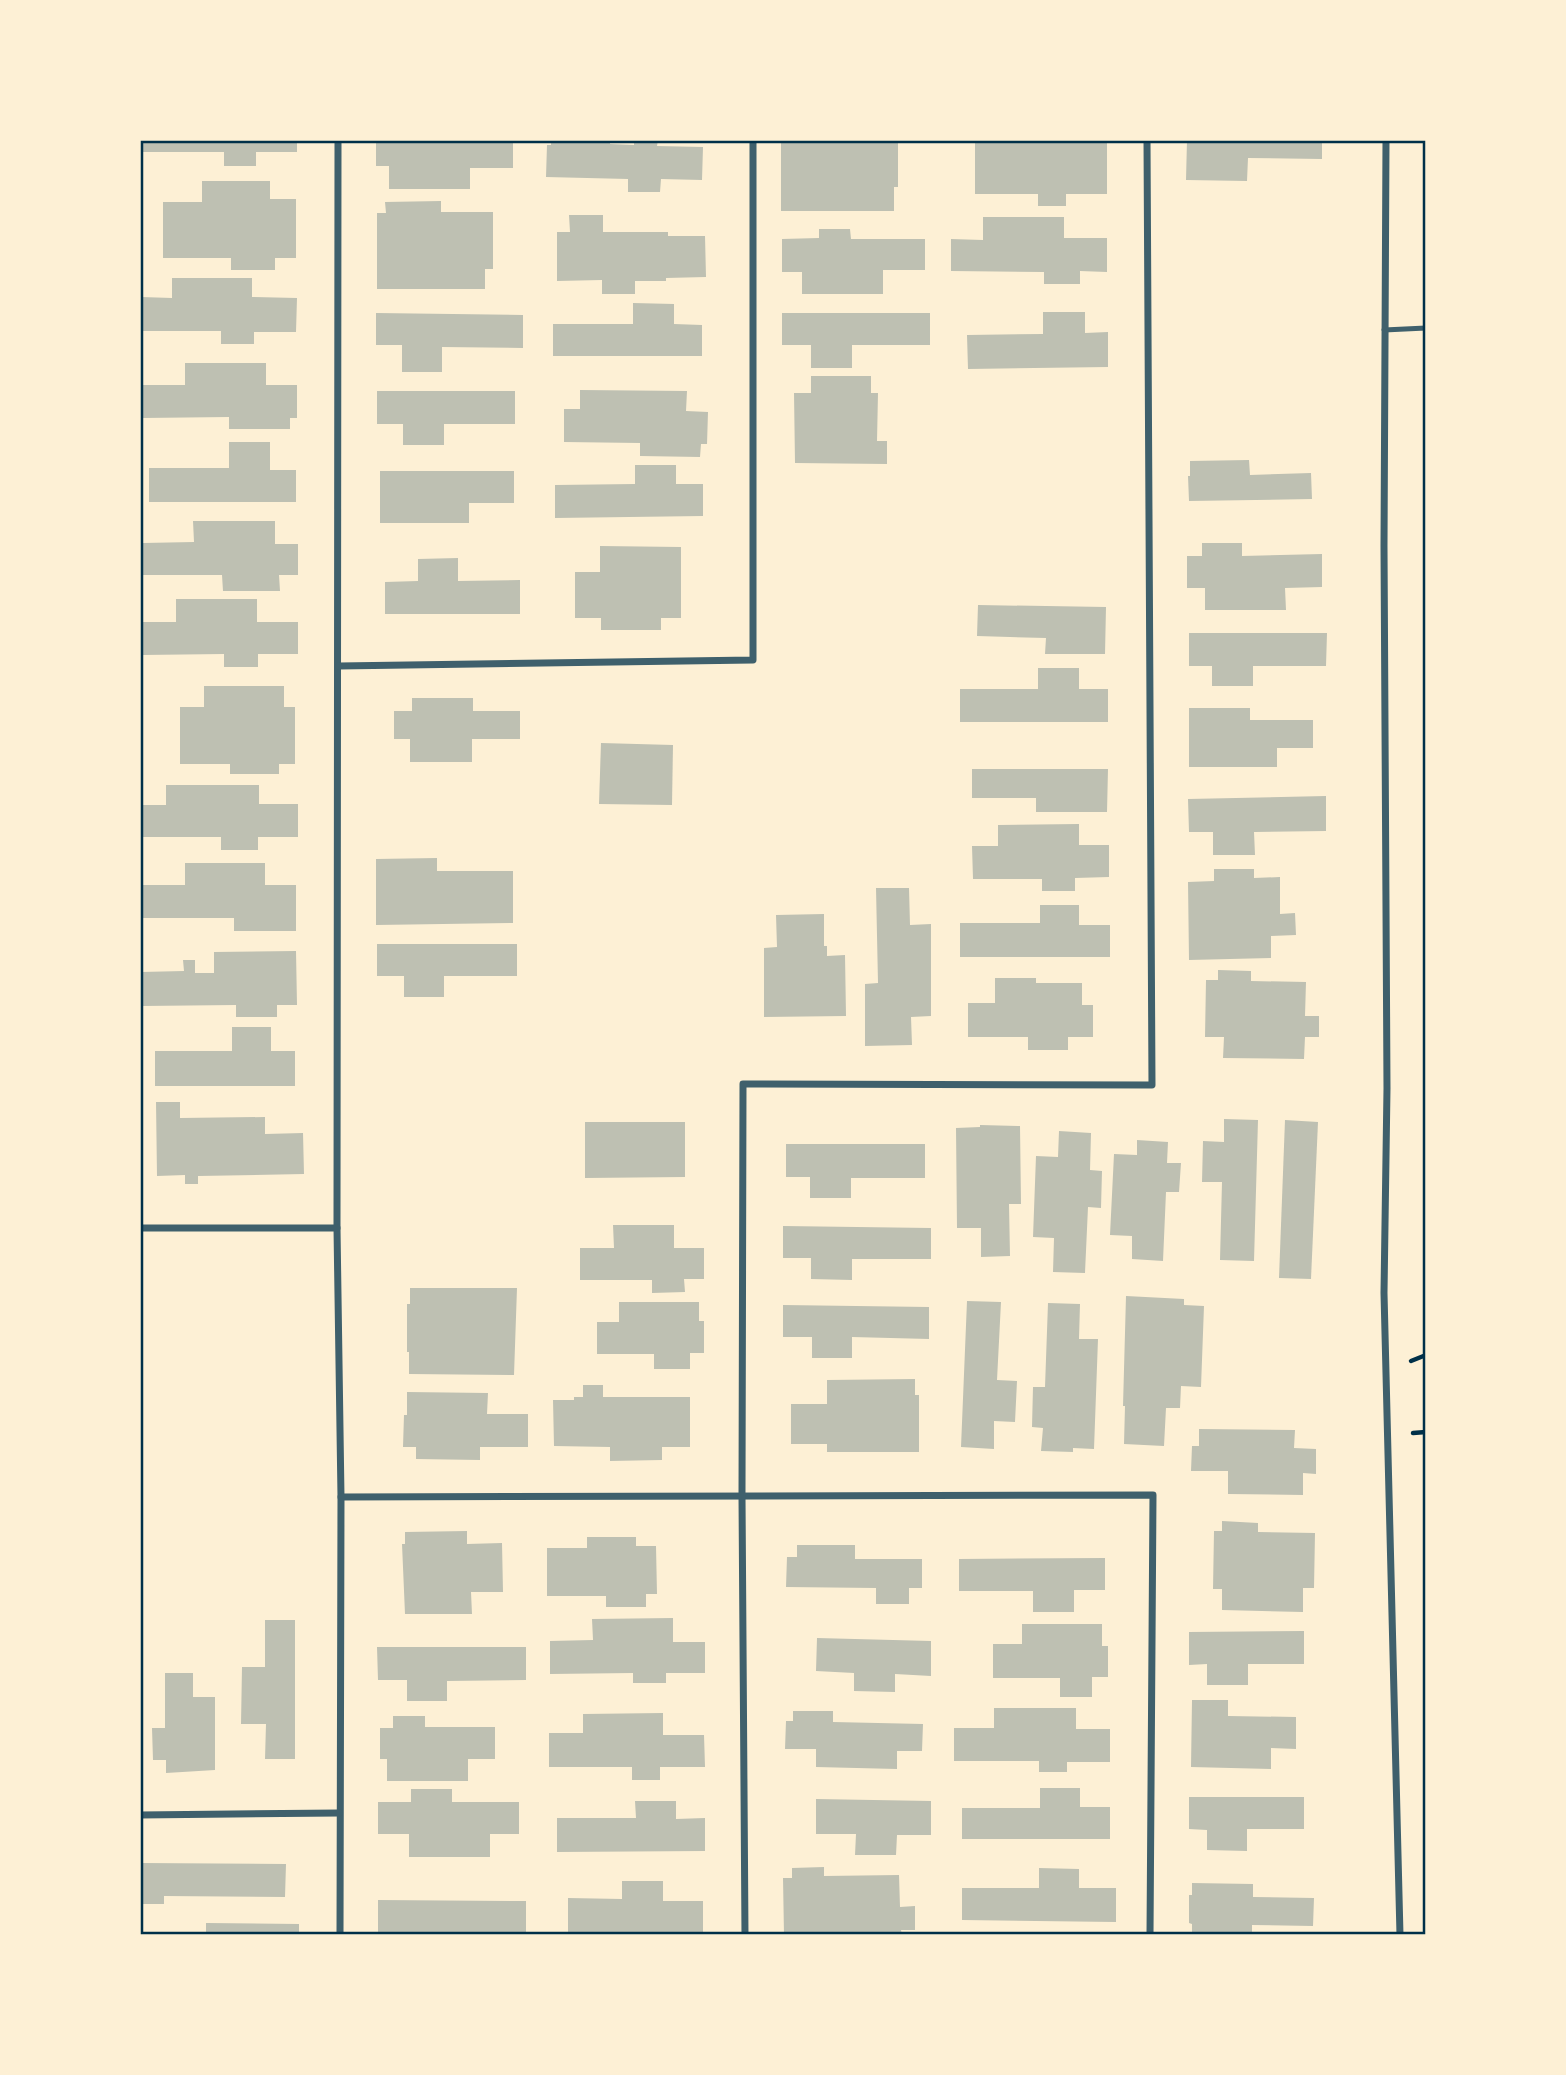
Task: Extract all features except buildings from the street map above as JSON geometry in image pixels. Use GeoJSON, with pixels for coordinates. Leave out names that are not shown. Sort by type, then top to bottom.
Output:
{"type":"FeatureCollection","features":[{"type":"Feature","properties":{"kind":"street"},"geometry":{"type":"LineString","coordinates":[[338,140],[337,1228],[341,1497],[340,1935]]}},
{"type":"Feature","properties":{"kind":"street"},"geometry":{"type":"LineString","coordinates":[[339,666],[753,660],[753,140]]}},
{"type":"Feature","properties":{"kind":"street"},"geometry":{"type":"LineString","coordinates":[[745,1935],[743,1084],[1152,1085],[1147,140]]}},
{"type":"Feature","properties":{"kind":"street"},"geometry":{"type":"LineString","coordinates":[[1386,140],[1384,935],[1387,1088],[1384,1293],[1400,1935]]}},
{"type":"Feature","properties":{"kind":"street"},"geometry":{"type":"LineString","coordinates":[[140,1228],[337,1228]]}},
{"type":"Feature","properties":{"kind":"street"},"geometry":{"type":"LineString","coordinates":[[341,1497],[1153,1495],[1150,1935]]}},
{"type":"Feature","properties":{"kind":"street"},"geometry":{"type":"LineString","coordinates":[[140,1815],[339,1813]]}},
{"type":"Feature","properties":{"kind":"lane"},"geometry":{"type":"LineString","coordinates":[[1384,330],[1426,328]]}}]}
